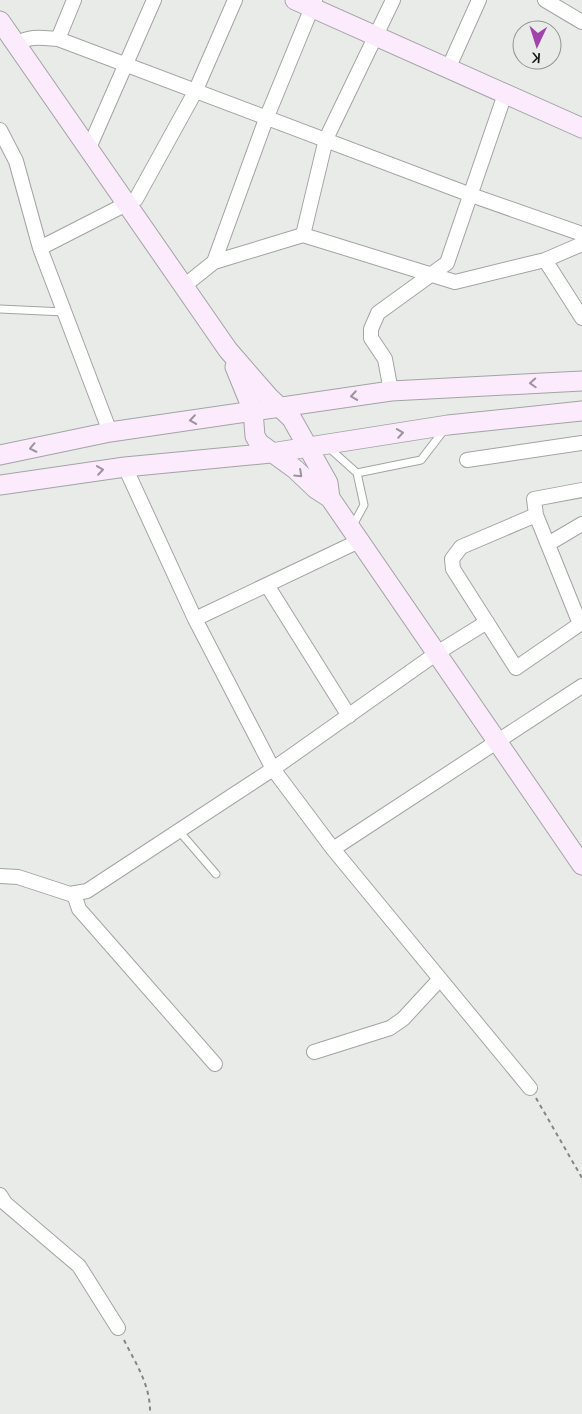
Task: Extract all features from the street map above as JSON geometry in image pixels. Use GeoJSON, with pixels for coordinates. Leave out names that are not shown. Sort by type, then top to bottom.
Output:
{"type":"FeatureCollection","features":[{"type":"Feature","properties":{"kind":"main road"},"geometry":{"type":"LineString","coordinates":[[307,2],[448,69],[582,128]]}},
{"type":"Feature","properties":{"kind":"main road"},"geometry":{"type":"LineString","coordinates":[[0,21],[228,350],[262,390],[292,419],[328,483],[330,498]]}},
{"type":"Feature","properties":{"kind":"main road"},"geometry":{"type":"LineString","coordinates":[[228,350],[252,411],[255,436],[259,443],[330,498],[582,865]]}},
{"type":"Feature","properties":{"kind":"main road"},"geometry":{"type":"LineString","coordinates":[[0,455],[110,432],[392,391],[582,381]]}},
{"type":"Feature","properties":{"kind":"main road"},"geometry":{"type":"LineString","coordinates":[[0,485],[125,467],[271,454],[448,426],[582,411]]}},
{"type":"Feature","properties":{"kind":"street"},"geometry":{"type":"LineString","coordinates":[[58,40],[74,0]]}},
{"type":"Feature","properties":{"kind":"street"},"geometry":{"type":"LineString","coordinates":[[89,148],[154,0]]}},
{"type":"Feature","properties":{"kind":"street"},"geometry":{"type":"LineString","coordinates":[[40,248],[128,205],[136,199],[195,92],[235,0]]}},
{"type":"Feature","properties":{"kind":"street"},"geometry":{"type":"LineString","coordinates":[[303,235],[326,139],[393,0]]}},
{"type":"Feature","properties":{"kind":"street"},"geometry":{"type":"LineString","coordinates":[[448,69],[479,0]]}},
{"type":"Feature","properties":{"kind":"street"},"geometry":{"type":"LineString","coordinates":[[545,0],[582,22]]}},
{"type":"Feature","properties":{"kind":"street"},"geometry":{"type":"LineString","coordinates":[[214,262],[307,2]]}},
{"type":"Feature","properties":{"kind":"street"},"geometry":{"type":"LineString","coordinates":[[17,44],[24,39],[40,37],[58,40],[471,195],[582,234]]}},
{"type":"Feature","properties":{"kind":"street"},"geometry":{"type":"LineString","coordinates":[[392,391],[385,359],[371,338],[374,320],[378,313],[447,263],[505,94]]}},
{"type":"Feature","properties":{"kind":"street"},"geometry":{"type":"LineString","coordinates":[[0,130],[16,161],[40,248],[110,432]]}},
{"type":"Feature","properties":{"kind":"street"},"geometry":{"type":"LineString","coordinates":[[184,286],[214,262],[303,235],[430,276],[455,282],[545,260],[582,244]]}},
{"type":"Feature","properties":{"kind":"street"},"geometry":{"type":"LineString","coordinates":[[545,260],[582,318]]}},
{"type":"Feature","properties":{"kind":"street"},"geometry":{"type":"LineString","coordinates":[[467,460],[582,443]]}},
{"type":"Feature","properties":{"kind":"street"},"geometry":{"type":"LineString","coordinates":[[125,467],[195,619],[273,769],[333,849],[530,1088]]}},
{"type":"Feature","properties":{"kind":"street"},"geometry":{"type":"LineString","coordinates":[[536,515],[460,547],[454,554],[453,569],[516,668],[580,624],[536,515],[534,500],[582,490]]}},
{"type":"Feature","properties":{"kind":"street"},"geometry":{"type":"LineString","coordinates":[[548,544],[582,524]]}},
{"type":"Feature","properties":{"kind":"street"},"geometry":{"type":"LineString","coordinates":[[195,619],[267,585],[354,535]]}},
{"type":"Feature","properties":{"kind":"street"},"geometry":{"type":"LineString","coordinates":[[267,585],[348,716]]}},
{"type":"Feature","properties":{"kind":"street"},"geometry":{"type":"LineString","coordinates":[[0,876],[18,877],[74,894],[88,891],[273,769],[437,653],[487,622]]}},
{"type":"Feature","properties":{"kind":"street"},"geometry":{"type":"LineString","coordinates":[[333,849],[582,686]]}},
{"type":"Feature","properties":{"kind":"street"},"geometry":{"type":"LineString","coordinates":[[74,894],[78,909],[215,1064]]}},
{"type":"Feature","properties":{"kind":"street"},"geometry":{"type":"LineString","coordinates":[[314,1052],[390,1028],[403,1019],[440,978]]}},
{"type":"Feature","properties":{"kind":"street"},"geometry":{"type":"LineString","coordinates":[[0,1195],[5,1203],[79,1266],[118,1328]]}},
{"type":"Feature","properties":{"kind":"lane"},"geometry":{"type":"LineString","coordinates":[[0,309],[64,312]]}},
{"type":"Feature","properties":{"kind":"lane"},"geometry":{"type":"LineString","coordinates":[[357,473],[421,460],[448,426]]}},
{"type":"Feature","properties":{"kind":"lane"},"geometry":{"type":"LineString","coordinates":[[326,445],[357,473],[364,505],[354,535]]}},
{"type":"Feature","properties":{"kind":"lane"},"geometry":{"type":"LineString","coordinates":[[179,831],[216,874]]}},
{"type":"Feature","properties":{"kind":"path"},"geometry":{"type":"LineString","coordinates":[[530,1088],[582,1178]]}},
{"type":"Feature","properties":{"kind":"path"},"geometry":{"type":"LineString","coordinates":[[118,1328],[144,1377],[151,1403],[150,1414]]}}]}
